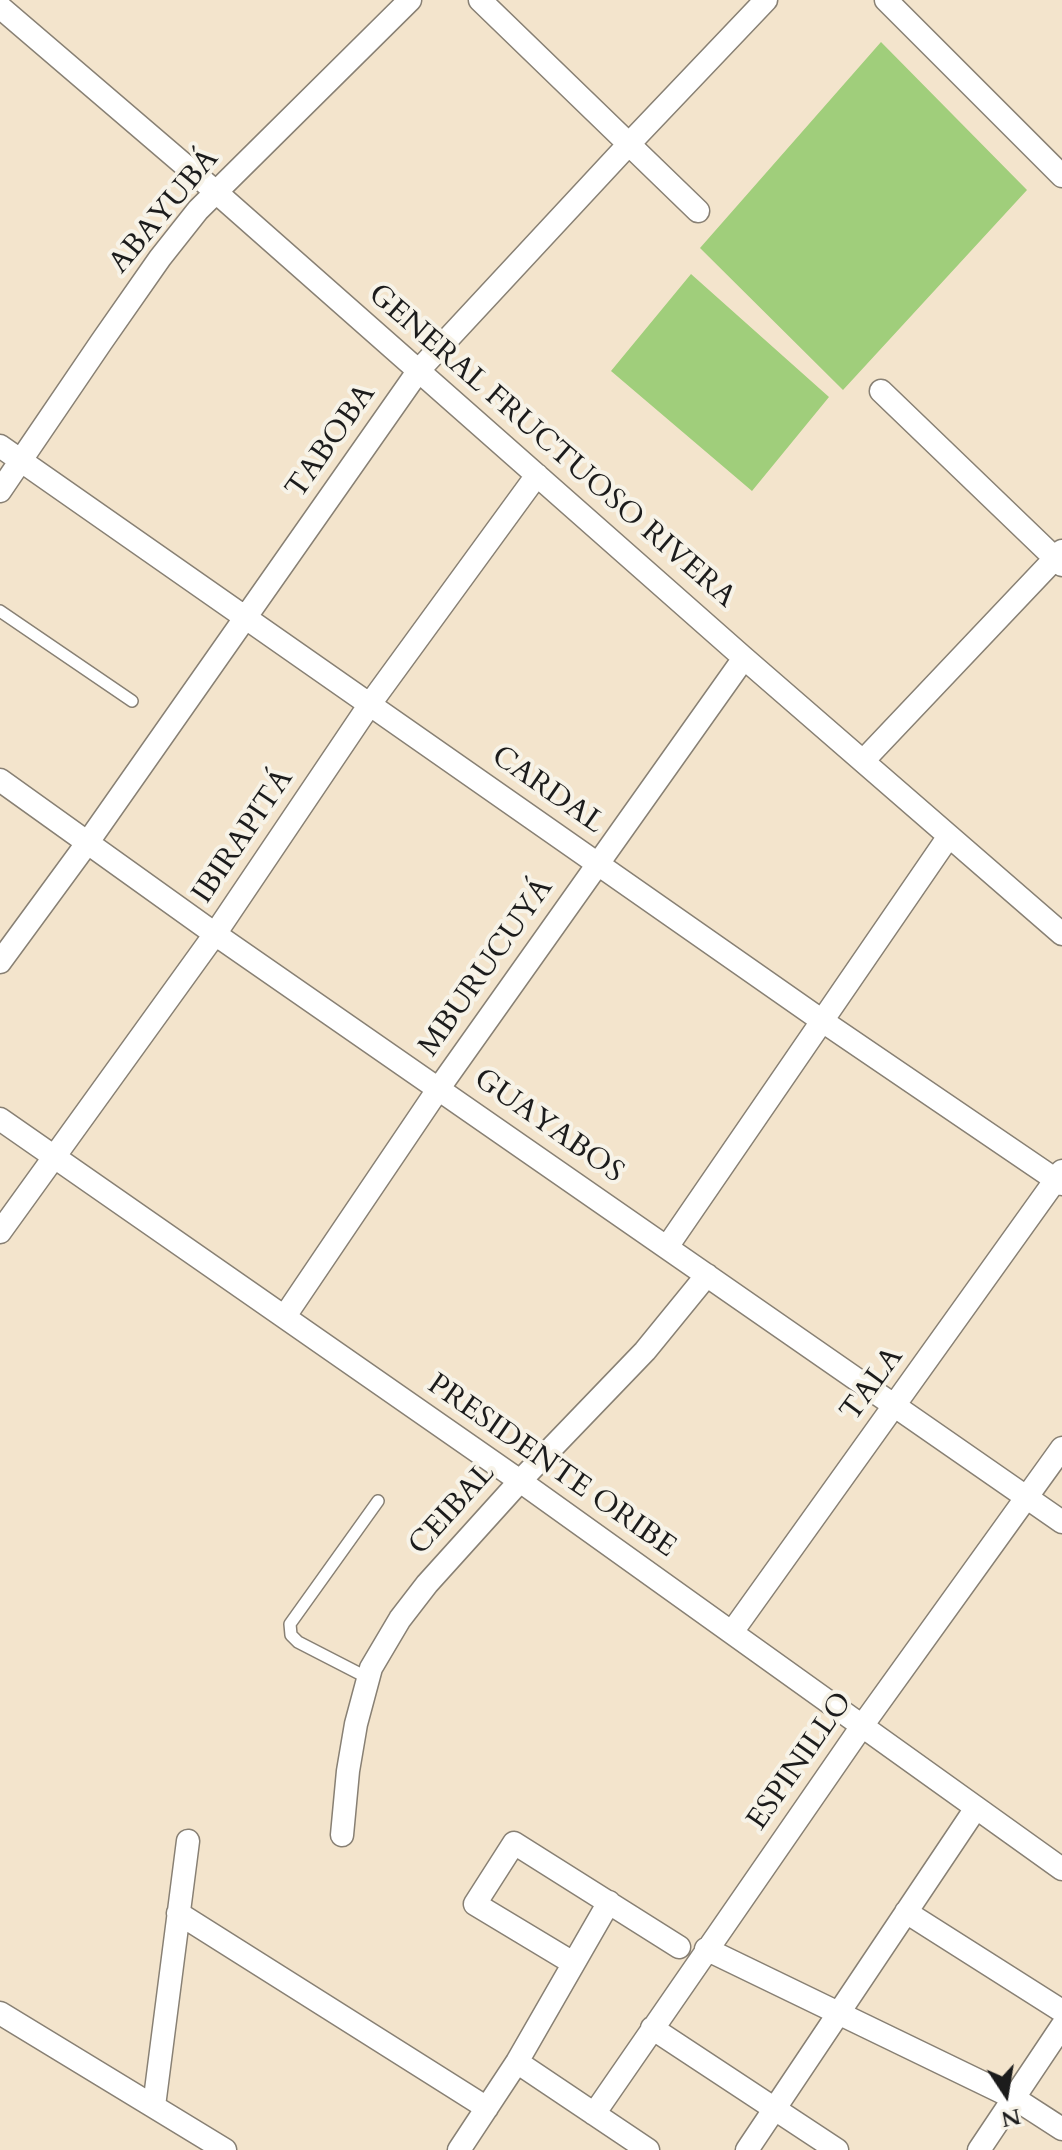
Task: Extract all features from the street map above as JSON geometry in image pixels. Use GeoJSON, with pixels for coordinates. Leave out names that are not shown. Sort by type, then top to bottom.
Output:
{"type":"FeatureCollection","features":[{"type":"Feature","properties":{"kind":"street","name":"ABAYUBÁ"},"geometry":{"type":"LineString","coordinates":[[0,491],[160,258],[198,210],[410,0]]}},
{"type":"Feature","properties":{"kind":"street"},"geometry":{"type":"LineString","coordinates":[[480,0],[698,211]]}},
{"type":"Feature","properties":{"kind":"street","name":"TABOBA"},"geometry":{"type":"LineString","coordinates":[[0,962],[88,842],[419,370],[766,0]]}},
{"type":"Feature","properties":{"kind":"street"},"geometry":{"type":"LineString","coordinates":[[886,0],[1062,176]]}},
{"type":"Feature","properties":{"kind":"street","name":"GENERAL FRUCTUOSO RIVERA"},"geometry":{"type":"LineString","coordinates":[[0,7],[216,192],[744,658],[1061,932]]}},
{"type":"Feature","properties":{"kind":"street"},"geometry":{"type":"LineString","coordinates":[[864,760],[1060,558],[881,391]]}},
{"type":"Feature","properties":{"kind":"street","name":"CARDAL"},"geometry":{"type":"LineString","coordinates":[[0,446],[821,1020],[1060,1178]]}},
{"type":"Feature","properties":{"kind":"street","name":"IBIRAPITÁ"},"geometry":{"type":"LineString","coordinates":[[0,1232],[215,934],[370,704],[537,475]]}},
{"type":"Feature","properties":{"kind":"street","name":"MBURUCUYÁ"},"geometry":{"type":"LineString","coordinates":[[285,1316],[439,1088],[744,658]]}},
{"type":"Feature","properties":{"kind":"street","name":"GUAYABOS"},"geometry":{"type":"LineString","coordinates":[[0,780],[215,934],[1062,1522]]}},
{"type":"Feature","properties":{"kind":"street"},"geometry":{"type":"LineString","coordinates":[[667,1247],[949,836]]}},
{"type":"Feature","properties":{"kind":"street","name":"PRESIDENTE ORIBE"},"geometry":{"type":"LineString","coordinates":[[0,1119],[520,1481],[1062,1869]]}},
{"type":"Feature","properties":{"kind":"street","name":"TALA"},"geometry":{"type":"LineString","coordinates":[[732,1632],[1060,1178]]}},
{"type":"Feature","properties":{"kind":"street","name":"CEIBAL"},"geometry":{"type":"LineString","coordinates":[[342,1835],[350,1755],[368,1678],[400,1619],[427,1584],[520,1481],[645,1351],[707,1275]]}},
{"type":"Feature","properties":{"kind":"street","name":"ESPINILLO"},"geometry":{"type":"LineString","coordinates":[[594,2114],[862,1726],[1062,1448]]}},
{"type":"Feature","properties":{"kind":"street"},"geometry":{"type":"LineString","coordinates":[[747,2150],[976,1808]]}},
{"type":"Feature","properties":{"kind":"street"},"geometry":{"type":"LineString","coordinates":[[154,2106],[188,1841]]}},
{"type":"Feature","properties":{"kind":"street"},"geometry":{"type":"LineString","coordinates":[[573,1963],[475,1904],[514,1843],[679,1947]]}},
{"type":"Feature","properties":{"kind":"street"},"geometry":{"type":"LineString","coordinates":[[459,2150],[517,2062],[609,1902]]}},
{"type":"Feature","properties":{"kind":"street"},"geometry":{"type":"LineString","coordinates":[[906,1912],[1062,2011]]}},
{"type":"Feature","properties":{"kind":"street"},"geometry":{"type":"LineString","coordinates":[[178,1913],[487,2108]]}},
{"type":"Feature","properties":{"kind":"street"},"geometry":{"type":"LineString","coordinates":[[706,1949],[1014,2098],[1062,2129]]}},
{"type":"Feature","properties":{"kind":"street"},"geometry":{"type":"LineString","coordinates":[[0,2013],[225,2150]]}},
{"type":"Feature","properties":{"kind":"street"},"geometry":{"type":"LineString","coordinates":[[979,2150],[1062,2026]]}},
{"type":"Feature","properties":{"kind":"street"},"geometry":{"type":"LineString","coordinates":[[652,2028],[837,2150]]}},
{"type":"Feature","properties":{"kind":"street"},"geometry":{"type":"LineString","coordinates":[[517,2062],[648,2150]]}},
{"type":"Feature","properties":{"kind":"lane"},"geometry":{"type":"LineString","coordinates":[[0,611],[132,701]]}},
{"type":"Feature","properties":{"kind":"lane"},"geometry":{"type":"LineString","coordinates":[[368,1678],[298,1642],[291,1635],[290,1624],[378,1501]]}},
{"type":"Feature","properties":{"kind":"green space"},"geometry":{"type":"Polygon","coordinates":[[[881,42],[1027,190],[843,390],[700,248],[881,42]]]}},
{"type":"Feature","properties":{"kind":"green space"},"geometry":{"type":"Polygon","coordinates":[[[691,274],[829,397],[752,491],[611,371],[691,274]]]}}]}
